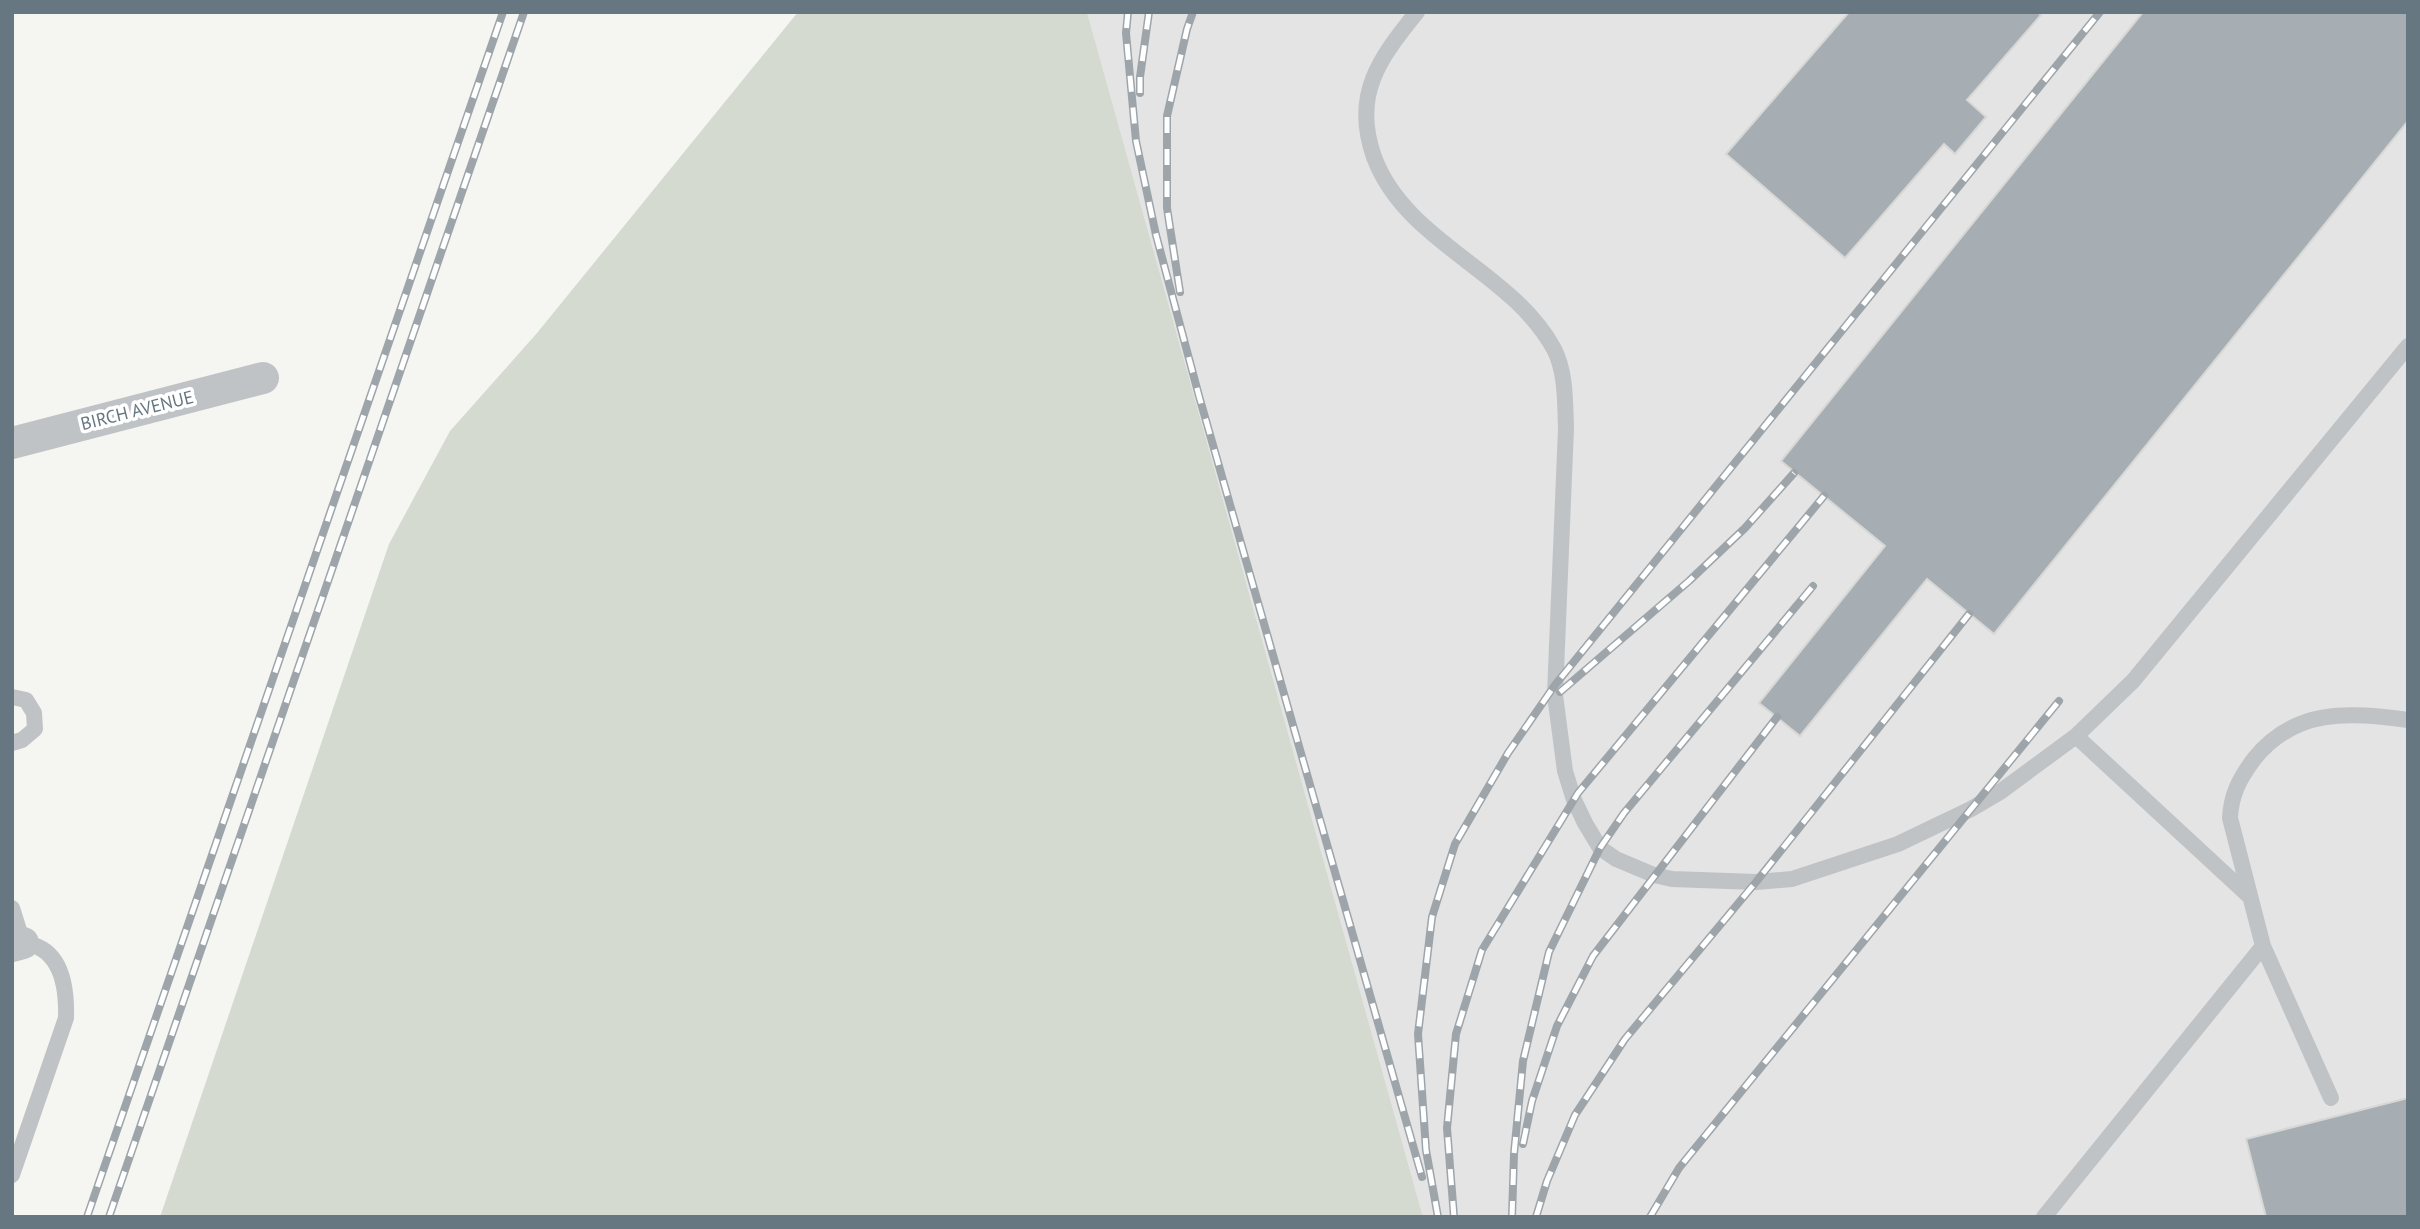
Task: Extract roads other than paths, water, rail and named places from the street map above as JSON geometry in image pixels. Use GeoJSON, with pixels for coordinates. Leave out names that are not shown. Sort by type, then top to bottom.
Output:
{"type":"FeatureCollection","features":[{"type":"Feature","properties":{"kind":"street","name":"BIRCH AVENUE"},"geometry":{"type":"LineString","coordinates":[[12,443],[263,378]]}},
{"type":"Feature","properties":{"kind":"lane"},"geometry":{"type":"LineString","coordinates":[[1417,12],[1385,52],[1372,79],[1366,109],[1369,141],[1381,174],[1399,201],[1425,227],[1501,287],[1536,323],[1555,351],[1564,387],[1566,428],[1555,695],[1565,771],[1574,800],[1600,848],[1616,859],[1654,875],[1672,879],[1756,882],[1792,879],[1898,844],[2000,792],[2077,736],[2133,681],[2408,346]]}},
{"type":"Feature","properties":{"kind":"lane"},"geometry":{"type":"LineString","coordinates":[[12,697],[26,701],[34,713],[35,729],[22,740],[12,743]]}},
{"type":"Feature","properties":{"kind":"lane"},"geometry":{"type":"LineString","coordinates":[[2331,1098],[2263,946],[2230,818],[2231,799],[2242,775],[2265,746],[2284,730],[2320,718],[2364,714],[2408,720]]}},
{"type":"Feature","properties":{"kind":"lane"},"geometry":{"type":"LineString","coordinates":[[2077,736],[2249,896]]}},
{"type":"Feature","properties":{"kind":"lane"},"geometry":{"type":"LineString","coordinates":[[12,908],[17,945],[37,945],[47,951],[55,962],[65,988],[66,1010],[66,1018],[12,1175]]}},
{"type":"Feature","properties":{"kind":"lane"},"geometry":{"type":"LineString","coordinates":[[2044,1217],[2263,946]]}},
{"type":"Feature","properties":{"kind":"railway"},"geometry":{"type":"LineString","coordinates":[[87,1217],[503,12]]}},
{"type":"Feature","properties":{"kind":"railway"},"geometry":{"type":"LineString","coordinates":[[109,1217],[524,12]]}},
{"type":"Feature","properties":{"kind":"railway"},"geometry":{"type":"LineString","coordinates":[[1128,12],[1126,33],[1136,141],[1156,235],[1199,396],[1422,1177]]}},
{"type":"Feature","properties":{"kind":"railway"},"geometry":{"type":"LineString","coordinates":[[1140,93],[1149,12]]}},
{"type":"Feature","properties":{"kind":"railway"},"geometry":{"type":"LineString","coordinates":[[1180,292],[1167,208],[1167,116],[1193,12]]}},
{"type":"Feature","properties":{"kind":"railway"},"geometry":{"type":"LineString","coordinates":[[1438,1217],[1426,1150],[1418,1034],[1432,917],[1455,844],[1508,753],[1555,685],[2100,12]]}},
{"type":"Feature","properties":{"kind":"railway"},"geometry":{"type":"LineString","coordinates":[[1560,692],[1689,581],[1745,528],[1794,473]]}},
{"type":"Feature","properties":{"kind":"railway"},"geometry":{"type":"LineString","coordinates":[[1454,1217],[1447,1128],[1456,1034],[1482,950],[1578,793],[1824,496]]}},
{"type":"Feature","properties":{"kind":"railway"},"geometry":{"type":"LineString","coordinates":[[1512,1217],[1514,1154],[1523,1061],[1549,952],[1600,848],[1624,813],[1813,586]]}},
{"type":"Feature","properties":{"kind":"railway"},"geometry":{"type":"LineString","coordinates":[[1536,1217],[1547,1181],[1575,1115],[1625,1039],[1756,882],[1969,614]]}},
{"type":"Feature","properties":{"kind":"railway"},"geometry":{"type":"LineString","coordinates":[[1650,1217],[1679,1168],[2059,701]]}},
{"type":"Feature","properties":{"kind":"railway"},"geometry":{"type":"LineString","coordinates":[[1523,1144],[1532,1101],[1557,1026],[1593,956],[1777,717]]}}]}
